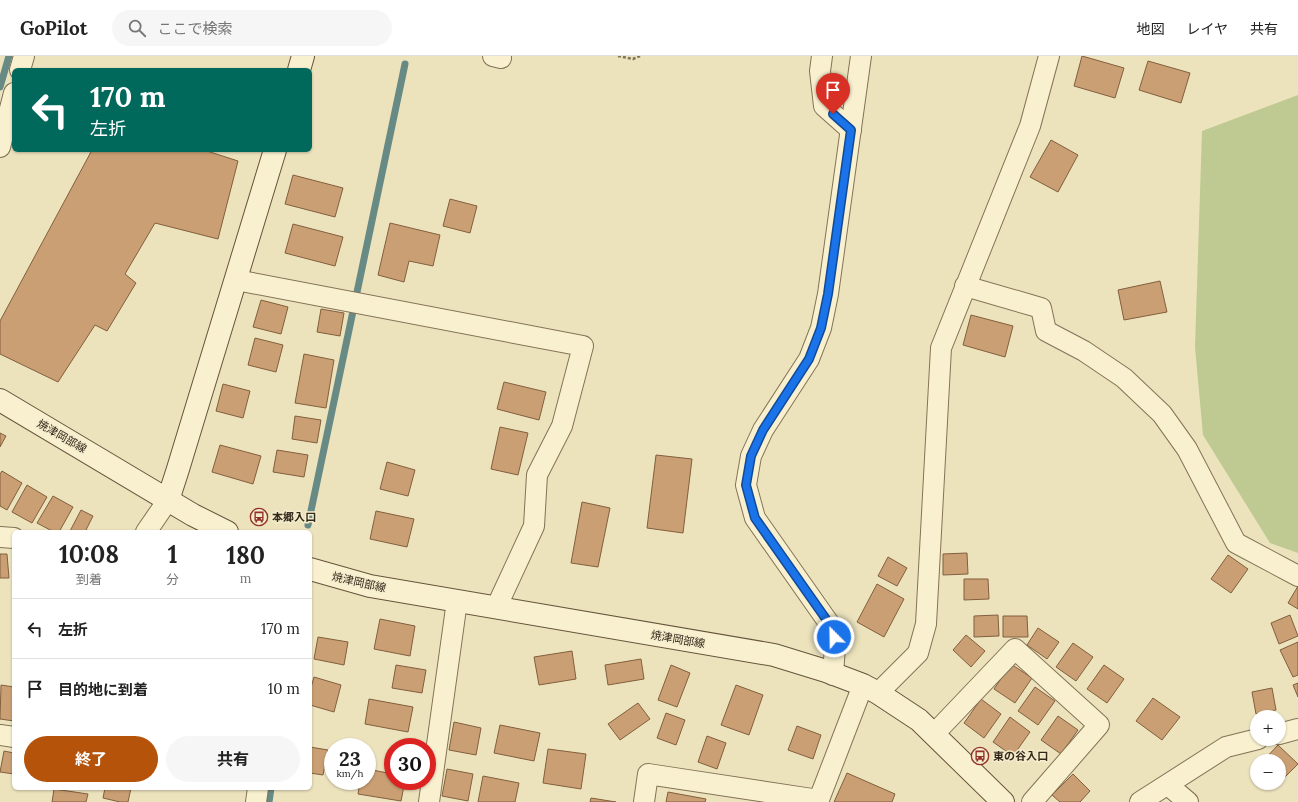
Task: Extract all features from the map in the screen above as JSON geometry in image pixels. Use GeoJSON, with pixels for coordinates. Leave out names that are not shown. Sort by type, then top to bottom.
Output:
{"type":"FeatureCollection","features":[{"type":"Feature","properties":{"kind":"main road"},"geometry":{"type":"LineString","coordinates":[[300,68],[304,56]]}},
{"type":"Feature","properties":{"kind":"main road"},"geometry":{"type":"LineString","coordinates":[[168,500],[274,152]]}},
{"type":"Feature","properties":{"kind":"main road","name":"焼津岡部線"},"geometry":{"type":"LineString","coordinates":[[0,400],[193,515],[223,530]]}},
{"type":"Feature","properties":{"kind":"main road","name":"焼津岡部線"},"geometry":{"type":"LineString","coordinates":[[312,570],[322,574],[370,586],[774,655],[871,689],[919,720],[1003,802]]}},
{"type":"Feature","properties":{"kind":"street"},"geometry":{"type":"LineString","coordinates":[[21,68],[24,56]]}},
{"type":"Feature","properties":{"kind":"street"},"geometry":{"type":"LineString","coordinates":[[822,56],[820,71],[824,106],[851,130]]}},
{"type":"Feature","properties":{"kind":"street"},"geometry":{"type":"LineString","coordinates":[[833,675],[835,646],[833,629],[755,518],[746,485],[751,456],[763,430],[809,359],[821,328],[828,294],[861,56]]}},
{"type":"Feature","properties":{"kind":"street"},"geometry":{"type":"LineString","coordinates":[[644,802],[648,774],[819,801],[871,689],[918,653],[926,624],[941,348],[1030,126],[1049,56]]}},
{"type":"Feature","properties":{"kind":"street"},"geometry":{"type":"LineString","coordinates":[[0,147],[12,102]]}},
{"type":"Feature","properties":{"kind":"street"},"geometry":{"type":"LineString","coordinates":[[236,280],[583,346],[562,426],[537,475],[534,526],[496,608]]}},
{"type":"Feature","properties":{"kind":"street"},"geometry":{"type":"LineString","coordinates":[[966,286],[1041,308],[1046,331],[1084,351],[1124,378],[1162,414],[1187,449],[1236,543],[1298,576]]}},
{"type":"Feature","properties":{"kind":"street"},"geometry":{"type":"LineString","coordinates":[[147,530],[168,500]]}},
{"type":"Feature","properties":{"kind":"street"},"geometry":{"type":"LineString","coordinates":[[0,537],[12,538]]}},
{"type":"Feature","properties":{"kind":"street"},"geometry":{"type":"LineString","coordinates":[[429,802],[457,601]]}},
{"type":"Feature","properties":{"kind":"street"},"geometry":{"type":"LineString","coordinates":[[934,734],[1015,649],[1099,725],[1032,802]]}},
{"type":"Feature","properties":{"kind":"street"},"geometry":{"type":"LineString","coordinates":[[1286,732],[1298,729]]}},
{"type":"Feature","properties":{"kind":"street"},"geometry":{"type":"LineString","coordinates":[[0,735],[12,737]]}},
{"type":"Feature","properties":{"kind":"street"},"geometry":{"type":"LineString","coordinates":[[1140,802],[1226,747],[1250,741]]}},
{"type":"Feature","properties":{"kind":"street"},"geometry":{"type":"LineString","coordinates":[[1168,785],[1188,802]]}},
{"type":"Feature","properties":{"kind":"street"},"geometry":{"type":"LineString","coordinates":[[256,802],[258,790]]}},
{"type":"Feature","properties":{"kind":"path"},"geometry":{"type":"LineString","coordinates":[[618,56],[633,59],[640,56]]}},
{"type":"Feature","properties":{"kind":"green space"},"geometry":{"type":"Polygon","coordinates":[[[1298,95],[1298,553],[1270,543],[1203,435],[1195,347],[1202,131],[1298,95]]]}},
{"type":"Feature","properties":{"kind":"building"},"geometry":{"type":"Polygon","coordinates":[[[1082,56],[1124,68],[1115,98],[1074,86],[1082,56]]]}},
{"type":"Feature","properties":{"kind":"building"},"geometry":{"type":"Polygon","coordinates":[[[1148,61],[1190,73],[1181,103],[1139,90],[1148,61]]]}},
{"type":"Feature","properties":{"kind":"building"},"geometry":{"type":"Polygon","coordinates":[[[1051,140],[1078,155],[1058,192],[1030,177],[1051,140]]]}},
{"type":"Feature","properties":{"kind":"building"},"geometry":{"type":"Polygon","coordinates":[[[91,152],[210,152],[238,161],[218,239],[155,223],[125,274],[136,283],[107,331],[95,325],[58,382],[0,354],[0,321],[91,152]]]}},
{"type":"Feature","properties":{"kind":"building"},"geometry":{"type":"Polygon","coordinates":[[[293,175],[343,188],[335,217],[285,204],[293,175]]]}},
{"type":"Feature","properties":{"kind":"building"},"geometry":{"type":"Polygon","coordinates":[[[450,199],[477,206],[470,233],[443,226],[450,199]]]}},
{"type":"Feature","properties":{"kind":"building"},"geometry":{"type":"Polygon","coordinates":[[[390,223],[440,235],[433,266],[409,261],[404,282],[378,275],[390,223]]]}},
{"type":"Feature","properties":{"kind":"building"},"geometry":{"type":"Polygon","coordinates":[[[293,224],[343,237],[335,266],[285,253],[293,224]]]}},
{"type":"Feature","properties":{"kind":"building"},"geometry":{"type":"Polygon","coordinates":[[[1160,281],[1167,312],[1124,320],[1118,290],[1160,281]]]}},
{"type":"Feature","properties":{"kind":"building"},"geometry":{"type":"Polygon","coordinates":[[[261,300],[288,307],[281,334],[253,327],[261,300]]]}},
{"type":"Feature","properties":{"kind":"building"},"geometry":{"type":"Polygon","coordinates":[[[321,309],[344,313],[340,336],[317,332],[321,309]]]}},
{"type":"Feature","properties":{"kind":"building"},"geometry":{"type":"Polygon","coordinates":[[[971,315],[1013,326],[1005,357],[963,345],[971,315]]]}},
{"type":"Feature","properties":{"kind":"building"},"geometry":{"type":"Polygon","coordinates":[[[255,338],[283,345],[276,372],[248,365],[255,338]]]}},
{"type":"Feature","properties":{"kind":"building"},"geometry":{"type":"Polygon","coordinates":[[[304,354],[334,360],[326,408],[295,403],[304,354]]]}},
{"type":"Feature","properties":{"kind":"building"},"geometry":{"type":"Polygon","coordinates":[[[504,382],[546,392],[539,420],[497,409],[504,382]]]}},
{"type":"Feature","properties":{"kind":"building"},"geometry":{"type":"Polygon","coordinates":[[[223,384],[250,391],[243,418],[216,411],[223,384]]]}},
{"type":"Feature","properties":{"kind":"building"},"geometry":{"type":"Polygon","coordinates":[[[295,416],[321,420],[317,443],[292,439],[295,416]]]}},
{"type":"Feature","properties":{"kind":"building"},"geometry":{"type":"Polygon","coordinates":[[[500,427],[528,433],[518,475],[491,469],[500,427]]]}},
{"type":"Feature","properties":{"kind":"building"},"geometry":{"type":"Polygon","coordinates":[[[0,433],[6,436],[0,447],[0,433]]]}},
{"type":"Feature","properties":{"kind":"building"},"geometry":{"type":"Polygon","coordinates":[[[220,445],[261,456],[253,484],[212,472],[220,445]]]}},
{"type":"Feature","properties":{"kind":"building"},"geometry":{"type":"Polygon","coordinates":[[[277,450],[308,455],[304,477],[273,472],[277,450]]]}},
{"type":"Feature","properties":{"kind":"building"},"geometry":{"type":"Polygon","coordinates":[[[656,455],[692,459],[683,533],[647,528],[656,455]]]}},
{"type":"Feature","properties":{"kind":"building"},"geometry":{"type":"Polygon","coordinates":[[[387,462],[415,470],[408,496],[380,489],[387,462]]]}},
{"type":"Feature","properties":{"kind":"building"},"geometry":{"type":"Polygon","coordinates":[[[2,471],[22,483],[7,510],[0,506],[0,474],[2,471]]]}},
{"type":"Feature","properties":{"kind":"building"},"geometry":{"type":"Polygon","coordinates":[[[27,485],[47,497],[32,523],[12,512],[27,485]]]}},
{"type":"Feature","properties":{"kind":"building"},"geometry":{"type":"Polygon","coordinates":[[[53,496],[73,507],[60,530],[50,530],[37,523],[53,496]]]}},
{"type":"Feature","properties":{"kind":"building"},"geometry":{"type":"Polygon","coordinates":[[[582,502],[610,508],[598,567],[571,563],[582,502]]]}},
{"type":"Feature","properties":{"kind":"building"},"geometry":{"type":"Polygon","coordinates":[[[81,510],[93,516],[86,530],[71,530],[81,510]]]}},
{"type":"Feature","properties":{"kind":"building"},"geometry":{"type":"Polygon","coordinates":[[[376,511],[414,519],[407,547],[370,539],[376,511]]]}},
{"type":"Feature","properties":{"kind":"building"},"geometry":{"type":"Polygon","coordinates":[[[967,553],[968,574],[943,575],[943,554],[967,553]]]}},
{"type":"Feature","properties":{"kind":"building"},"geometry":{"type":"Polygon","coordinates":[[[0,554],[7,554],[9,578],[0,578],[0,554]]]}},
{"type":"Feature","properties":{"kind":"building"},"geometry":{"type":"Polygon","coordinates":[[[1228,555],[1248,569],[1231,593],[1211,579],[1228,555]]]}},
{"type":"Feature","properties":{"kind":"building"},"geometry":{"type":"Polygon","coordinates":[[[888,557],[907,568],[897,586],[878,576],[888,557]]]}},
{"type":"Feature","properties":{"kind":"building"},"geometry":{"type":"Polygon","coordinates":[[[964,579],[988,579],[989,599],[964,600],[964,579]]]}},
{"type":"Feature","properties":{"kind":"building"},"geometry":{"type":"Polygon","coordinates":[[[877,584],[904,599],[884,637],[857,622],[877,584]]]}},
{"type":"Feature","properties":{"kind":"building"},"geometry":{"type":"Polygon","coordinates":[[[1298,586],[1298,609],[1288,603],[1298,586]]]}},
{"type":"Feature","properties":{"kind":"building"},"geometry":{"type":"Polygon","coordinates":[[[998,615],[999,636],[974,637],[974,616],[998,615]]]}},
{"type":"Feature","properties":{"kind":"building"},"geometry":{"type":"Polygon","coordinates":[[[1290,615],[1298,636],[1279,644],[1271,623],[1290,615]]]}},
{"type":"Feature","properties":{"kind":"building"},"geometry":{"type":"Polygon","coordinates":[[[1003,616],[1027,616],[1028,637],[1003,637],[1003,616]]]}},
{"type":"Feature","properties":{"kind":"building"},"geometry":{"type":"Polygon","coordinates":[[[380,619],[415,626],[410,656],[374,649],[380,619]]]}},
{"type":"Feature","properties":{"kind":"building"},"geometry":{"type":"Polygon","coordinates":[[[1038,628],[1059,642],[1047,659],[1027,645],[1038,628]]]}},
{"type":"Feature","properties":{"kind":"building"},"geometry":{"type":"Polygon","coordinates":[[[966,635],[985,651],[971,667],[953,650],[966,635]]]}},
{"type":"Feature","properties":{"kind":"building"},"geometry":{"type":"Polygon","coordinates":[[[318,637],[348,642],[344,665],[314,659],[318,637]]]}},
{"type":"Feature","properties":{"kind":"building"},"geometry":{"type":"Polygon","coordinates":[[[1298,642],[1298,675],[1293,677],[1280,650],[1298,642]]]}},
{"type":"Feature","properties":{"kind":"building"},"geometry":{"type":"Polygon","coordinates":[[[1073,643],[1093,657],[1076,681],[1056,667],[1073,643]]]}},
{"type":"Feature","properties":{"kind":"building"},"geometry":{"type":"Polygon","coordinates":[[[572,651],[576,679],[539,685],[534,657],[572,651]]]}},
{"type":"Feature","properties":{"kind":"building"},"geometry":{"type":"Polygon","coordinates":[[[641,659],[644,679],[608,685],[605,665],[641,659]]]}},
{"type":"Feature","properties":{"kind":"building"},"geometry":{"type":"Polygon","coordinates":[[[1011,664],[1032,678],[1015,703],[994,689],[1011,664]]]}},
{"type":"Feature","properties":{"kind":"building"},"geometry":{"type":"Polygon","coordinates":[[[396,665],[426,670],[422,693],[392,688],[396,665]]]}},
{"type":"Feature","properties":{"kind":"building"},"geometry":{"type":"Polygon","coordinates":[[[671,665],[690,673],[677,707],[658,700],[671,665]]]}},
{"type":"Feature","properties":{"kind":"building"},"geometry":{"type":"Polygon","coordinates":[[[1104,665],[1124,679],[1107,703],[1087,689],[1104,665]]]}},
{"type":"Feature","properties":{"kind":"building"},"geometry":{"type":"Polygon","coordinates":[[[314,677],[341,685],[334,712],[312,706],[312,684],[314,677]]]}},
{"type":"Feature","properties":{"kind":"building"},"geometry":{"type":"Polygon","coordinates":[[[1298,683],[1298,697],[1293,685],[1298,683]]]}},
{"type":"Feature","properties":{"kind":"building"},"geometry":{"type":"Polygon","coordinates":[[[1,685],[12,687],[12,721],[0,719],[1,685]]]}},
{"type":"Feature","properties":{"kind":"building"},"geometry":{"type":"Polygon","coordinates":[[[736,685],[763,695],[749,735],[721,725],[736,685]]]}},
{"type":"Feature","properties":{"kind":"building"},"geometry":{"type":"Polygon","coordinates":[[[1035,687],[1055,701],[1038,725],[1018,711],[1035,687]]]}},
{"type":"Feature","properties":{"kind":"building"},"geometry":{"type":"Polygon","coordinates":[[[1272,688],[1276,710],[1255,710],[1252,692],[1272,688]]]}},
{"type":"Feature","properties":{"kind":"building"},"geometry":{"type":"Polygon","coordinates":[[[1153,698],[1180,717],[1162,740],[1136,721],[1153,698]]]}},
{"type":"Feature","properties":{"kind":"building"},"geometry":{"type":"Polygon","coordinates":[[[369,699],[413,707],[408,732],[365,724],[369,699]]]}},
{"type":"Feature","properties":{"kind":"building"},"geometry":{"type":"Polygon","coordinates":[[[981,699],[1001,714],[984,738],[964,723],[981,699]]]}},
{"type":"Feature","properties":{"kind":"building"},"geometry":{"type":"Polygon","coordinates":[[[638,703],[650,719],[620,740],[608,724],[638,703]]]}},
{"type":"Feature","properties":{"kind":"building"},"geometry":{"type":"Polygon","coordinates":[[[666,713],[685,720],[676,745],[657,738],[666,713]]]}},
{"type":"Feature","properties":{"kind":"building"},"geometry":{"type":"Polygon","coordinates":[[[1058,716],[1078,730],[1061,754],[1041,740],[1058,716]]]}},
{"type":"Feature","properties":{"kind":"building"},"geometry":{"type":"Polygon","coordinates":[[[1010,717],[1030,732],[1013,756],[993,742],[1010,717]]]}},
{"type":"Feature","properties":{"kind":"building"},"geometry":{"type":"Polygon","coordinates":[[[454,722],[481,728],[476,755],[449,750],[454,722]]]}},
{"type":"Feature","properties":{"kind":"building"},"geometry":{"type":"Polygon","coordinates":[[[500,725],[540,733],[534,761],[494,753],[500,725]]]}},
{"type":"Feature","properties":{"kind":"building"},"geometry":{"type":"Polygon","coordinates":[[[797,726],[821,735],[813,759],[788,750],[797,726]]]}},
{"type":"Feature","properties":{"kind":"building"},"geometry":{"type":"Polygon","coordinates":[[[707,736],[726,743],[717,769],[698,762],[707,736]]]}},
{"type":"Feature","properties":{"kind":"building"},"geometry":{"type":"Polygon","coordinates":[[[1277,746],[1279,746],[1298,764],[1286,776],[1286,754],[1270,754],[1277,746]]]}},
{"type":"Feature","properties":{"kind":"building"},"geometry":{"type":"Polygon","coordinates":[[[312,747],[324,749],[323,775],[312,773],[312,747]]]}},
{"type":"Feature","properties":{"kind":"building"},"geometry":{"type":"Polygon","coordinates":[[[548,749],[586,754],[581,789],[543,783],[548,749]]]}},
{"type":"Feature","properties":{"kind":"building"},"geometry":{"type":"Polygon","coordinates":[[[4,751],[12,753],[12,774],[0,772],[4,751]]]}},
{"type":"Feature","properties":{"kind":"building"},"geometry":{"type":"Polygon","coordinates":[[[447,769],[473,774],[468,801],[442,796],[447,769]]]}},
{"type":"Feature","properties":{"kind":"building"},"geometry":{"type":"Polygon","coordinates":[[[376,771],[384,772],[384,790],[403,790],[401,801],[358,794],[359,790],[376,790],[376,771]]]}},
{"type":"Feature","properties":{"kind":"building"},"geometry":{"type":"Polygon","coordinates":[[[847,773],[895,794],[892,802],[834,802],[847,773]]]}},
{"type":"Feature","properties":{"kind":"building"},"geometry":{"type":"Polygon","coordinates":[[[1073,774],[1090,791],[1080,802],[1060,802],[1052,795],[1073,774]]]}},
{"type":"Feature","properties":{"kind":"building"},"geometry":{"type":"Polygon","coordinates":[[[483,776],[519,783],[515,802],[478,802],[483,776]]]}},
{"type":"Feature","properties":{"kind":"building"},"geometry":{"type":"Polygon","coordinates":[[[54,790],[88,794],[86,802],[52,802],[54,790]]]}},
{"type":"Feature","properties":{"kind":"building"},"geometry":{"type":"Polygon","coordinates":[[[105,790],[131,790],[128,802],[120,802],[103,798],[105,790]]]}},
{"type":"Feature","properties":{"kind":"building"},"geometry":{"type":"Polygon","coordinates":[[[668,792],[706,799],[705,802],[666,802],[668,792]]]}},
{"type":"Feature","properties":{"kind":"building"},"geometry":{"type":"Polygon","coordinates":[[[591,798],[616,802],[590,802],[591,798]]]}},
{"type":"Feature","properties":{"kind":"waterway"},"geometry":{"type":"LineString","coordinates":[[0,87],[9,56]]}},
{"type":"Feature","properties":{"kind":"waterway"},"geometry":{"type":"LineString","coordinates":[[308,525],[405,64]]}},
{"type":"Feature","properties":{"kind":"waterway"},"geometry":{"type":"LineString","coordinates":[[269,802],[271,790]]}},
{"type":"Feature","properties":{"kind":"place","name":"本郷入口"},"geometry":{"type":"Point","coordinates":[259,517]}},
{"type":"Feature","properties":{"kind":"place","name":"東の谷入口"},"geometry":{"type":"Point","coordinates":[980,756]}},
{"type":"Feature","properties":{"kind":"route"},"geometry":{"type":"LineString","coordinates":[[833,114],[851,130],[828,294],[821,328],[809,359],[763,430],[751,456],[746,485],[755,518],[833,629],[834,637]]}}]}
